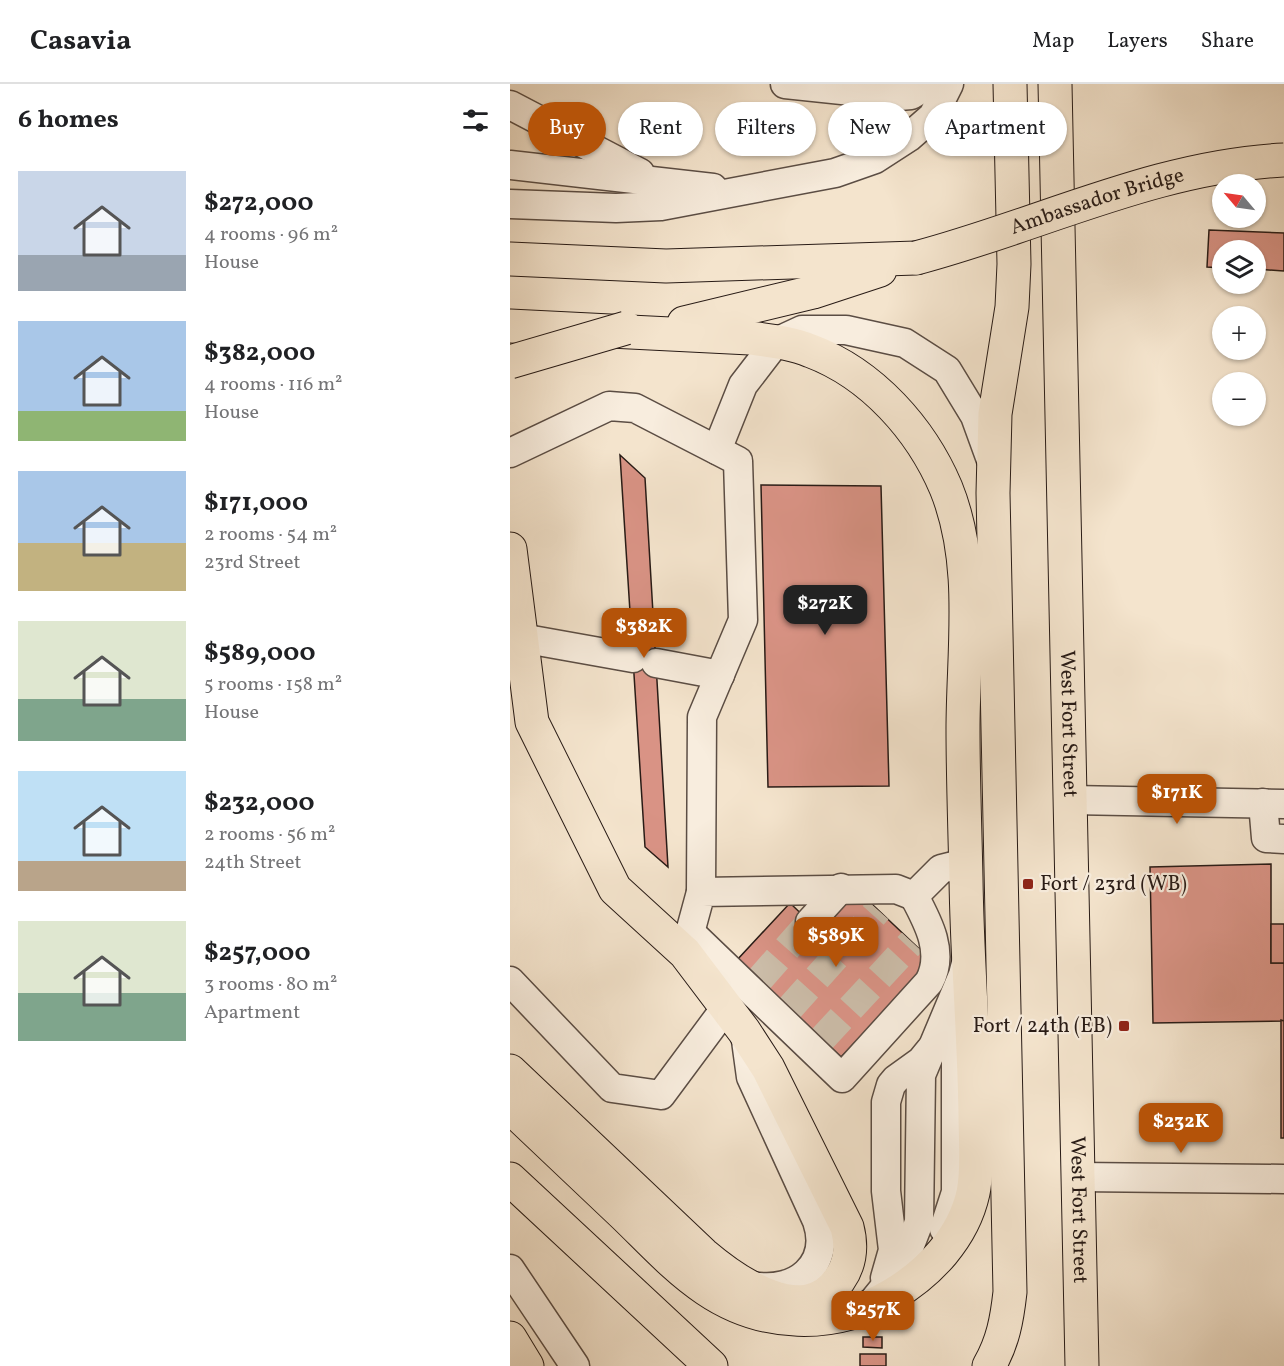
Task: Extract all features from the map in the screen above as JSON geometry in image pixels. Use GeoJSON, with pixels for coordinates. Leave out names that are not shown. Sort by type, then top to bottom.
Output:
{"type":"FeatureCollection","features":[{"type":"Feature","properties":{"kind":"main road"},"geometry":{"type":"LineString","coordinates":[[989,1366],[997,1353],[1006,1325],[1010,1292],[994,468],[995,414],[1012,307],[1014,264],[1010,84]]}},
{"type":"Feature","properties":{"kind":"main road","name":"West Fort Street"},"geometry":{"type":"LineString","coordinates":[[1055,84],[1082,1366]]}},
{"type":"Feature","properties":{"kind":"main road","name":"Ambassador Bridge"},"geometry":{"type":"LineString","coordinates":[[916,258],[975,242],[1095,200],[1165,180],[1226,167],[1284,160]]}},
{"type":"Feature","properties":{"kind":"main road"},"geometry":{"type":"LineString","coordinates":[[510,259],[666,266],[916,258]]}},
{"type":"Feature","properties":{"kind":"main road"},"geometry":{"type":"LineString","coordinates":[[510,342],[541,336],[695,322],[813,292],[916,258]]}},
{"type":"Feature","properties":{"kind":"main road"},"geometry":{"type":"LineString","coordinates":[[510,326],[776,342],[810,350],[832,360],[875,391],[908,424],[922,444],[949,498],[962,542],[966,578],[963,731],[965,863],[963,971],[974,1041],[974,1191],[962,1223],[942,1254],[919,1277],[848,1314],[821,1320],[780,1318],[745,1309],[707,1290],[687,1275],[510,1107]]}},
{"type":"Feature","properties":{"kind":"main road"},"geometry":{"type":"LineString","coordinates":[[510,362],[626,328]]}},
{"type":"Feature","properties":{"kind":"main road"},"geometry":{"type":"LineString","coordinates":[[510,549],[532,722],[615,889],[687,942],[745,1002],[768,1068],[847,1227],[850,1248],[847,1265],[839,1280],[818,1298],[799,1302],[789,1301],[732,1278],[703,1254],[510,1071]]}},
{"type":"Feature","properties":{"kind":"main road"},"geometry":{"type":"LineString","coordinates":[[510,1179],[711,1366]]}},
{"type":"Feature","properties":{"kind":"main road"},"geometry":{"type":"LineString","coordinates":[[510,1338],[527,1366]]}},
{"type":"Feature","properties":{"kind":"street"},"geometry":{"type":"LineString","coordinates":[[785,84],[869,93],[911,94],[929,84]]}},
{"type":"Feature","properties":{"kind":"street"},"geometry":{"type":"LineString","coordinates":[[510,204],[616,208],[661,206],[835,173],[875,159],[909,137],[933,116],[949,84]]}},
{"type":"Feature","properties":{"kind":"street"},"geometry":{"type":"LineString","coordinates":[[515,107],[635,171],[670,183]]}},
{"type":"Feature","properties":{"kind":"street"},"geometry":{"type":"LineString","coordinates":[[510,165],[748,191]]}},
{"type":"Feature","properties":{"kind":"street"},"geometry":{"type":"LineString","coordinates":[[717,450],[743,385],[776,342],[802,330],[846,330],[905,343],[947,370],[975,416],[994,468]]}},
{"type":"Feature","properties":{"kind":"street"},"geometry":{"type":"LineString","coordinates":[[510,453],[609,406],[635,408],[738,461],[743,620],[702,717],[701,892],[687,942]]}},
{"type":"Feature","properties":{"kind":"street"},"geometry":{"type":"LineString","coordinates":[[521,638],[720,675]]}},
{"type":"Feature","properties":{"kind":"street"},"geometry":{"type":"LineString","coordinates":[[1071,800],[1274,803],[1266,838],[1284,839]]}},
{"type":"Feature","properties":{"kind":"street"},"geometry":{"type":"LineString","coordinates":[[701,892],[841,888],[896,898],[940,869],[965,863]]}},
{"type":"Feature","properties":{"kind":"street"},"geometry":{"type":"LineString","coordinates":[[810,922],[841,888]]}},
{"type":"Feature","properties":{"kind":"street"},"geometry":{"type":"LineString","coordinates":[[842,1078],[929,982],[935,970],[936,956],[896,898]]}},
{"type":"Feature","properties":{"kind":"street"},"geometry":{"type":"LineString","coordinates":[[848,1314],[877,1298],[894,1278],[915,1236],[920,1212],[921,1075],[963,971]]}},
{"type":"Feature","properties":{"kind":"street"},"geometry":{"type":"LineString","coordinates":[[510,981],[612,1088],[661,1095],[745,1002],[784,1014],[817,1045],[842,1078],[888,1093]]}},
{"type":"Feature","properties":{"kind":"street"},"geometry":{"type":"LineString","coordinates":[[848,1314],[877,1291],[892,1260],[892,1237],[886,1191],[888,1093],[896,1079],[925,1058],[937,1036]]}},
{"type":"Feature","properties":{"kind":"street"},"geometry":{"type":"LineString","coordinates":[[894,1292],[928,1248],[939,1218],[937,1036]]}},
{"type":"Feature","properties":{"kind":"street"},"geometry":{"type":"LineString","coordinates":[[1078,1177],[1284,1179]]}},
{"type":"Feature","properties":{"kind":"street"},"geometry":{"type":"LineString","coordinates":[[510,1269],[575,1366]]}},
{"type":"Feature","properties":{"kind":"building"},"geometry":{"type":"Polygon","coordinates":[[[1209,230],[1284,233],[1284,271],[1266,270],[1266,240],[1212,240],[1212,267],[1207,267],[1209,230]]]}},
{"type":"Feature","properties":{"kind":"building"},"geometry":{"type":"Polygon","coordinates":[[[620,455],[645,478],[668,867],[645,847],[620,455]]]}},
{"type":"Feature","properties":{"kind":"building"},"geometry":{"type":"Polygon","coordinates":[[[761,485],[881,486],[889,786],[768,787],[761,485]]]}},
{"type":"Feature","properties":{"kind":"building"},"geometry":{"type":"Polygon","coordinates":[[[1271,864],[1271,963],[1284,963],[1284,1021],[1153,1023],[1150,867],[1271,864]]]}},
{"type":"Feature","properties":{"kind":"building"},"geometry":{"type":"Polygon","coordinates":[[[856,889],[932,961],[841,1057],[737,960],[790,903],[818,930],[856,889]]]}},
{"type":"Feature","properties":{"kind":"building"},"geometry":{"type":"Polygon","coordinates":[[[1271,924],[1284,924],[1284,963],[1271,963],[1271,924]]]}},
{"type":"Feature","properties":{"kind":"building"},"geometry":{"type":"Polygon","coordinates":[[[1281,1020],[1284,1021],[1284,1138],[1281,1138],[1281,1020]]]}},
{"type":"Feature","properties":{"kind":"building"},"geometry":{"type":"Polygon","coordinates":[[[863,1337],[882,1337],[882,1348],[863,1347],[863,1337]]]}},
{"type":"Feature","properties":{"kind":"building"},"geometry":{"type":"Polygon","coordinates":[[[860,1354],[886,1354],[886,1366],[860,1366],[860,1354]]]}},
{"type":"Feature","properties":{"kind":"tunnel"},"geometry":{"type":"LineString","coordinates":[[789,1009],[878,910]]}},
{"type":"Feature","properties":{"kind":"tunnel"},"geometry":{"type":"LineString","coordinates":[[759,980],[810,922]]}},
{"type":"Feature","properties":{"kind":"tunnel"},"geometry":{"type":"LineString","coordinates":[[822,1039],[912,942]]}},
{"type":"Feature","properties":{"kind":"place","name":"Fort / 23rd (WB)"},"geometry":{"type":"Point","coordinates":[1028,884]}},
{"type":"Feature","properties":{"kind":"place","name":"Fort / 24th (EB)"},"geometry":{"type":"Point","coordinates":[1124,1026]}}]}
